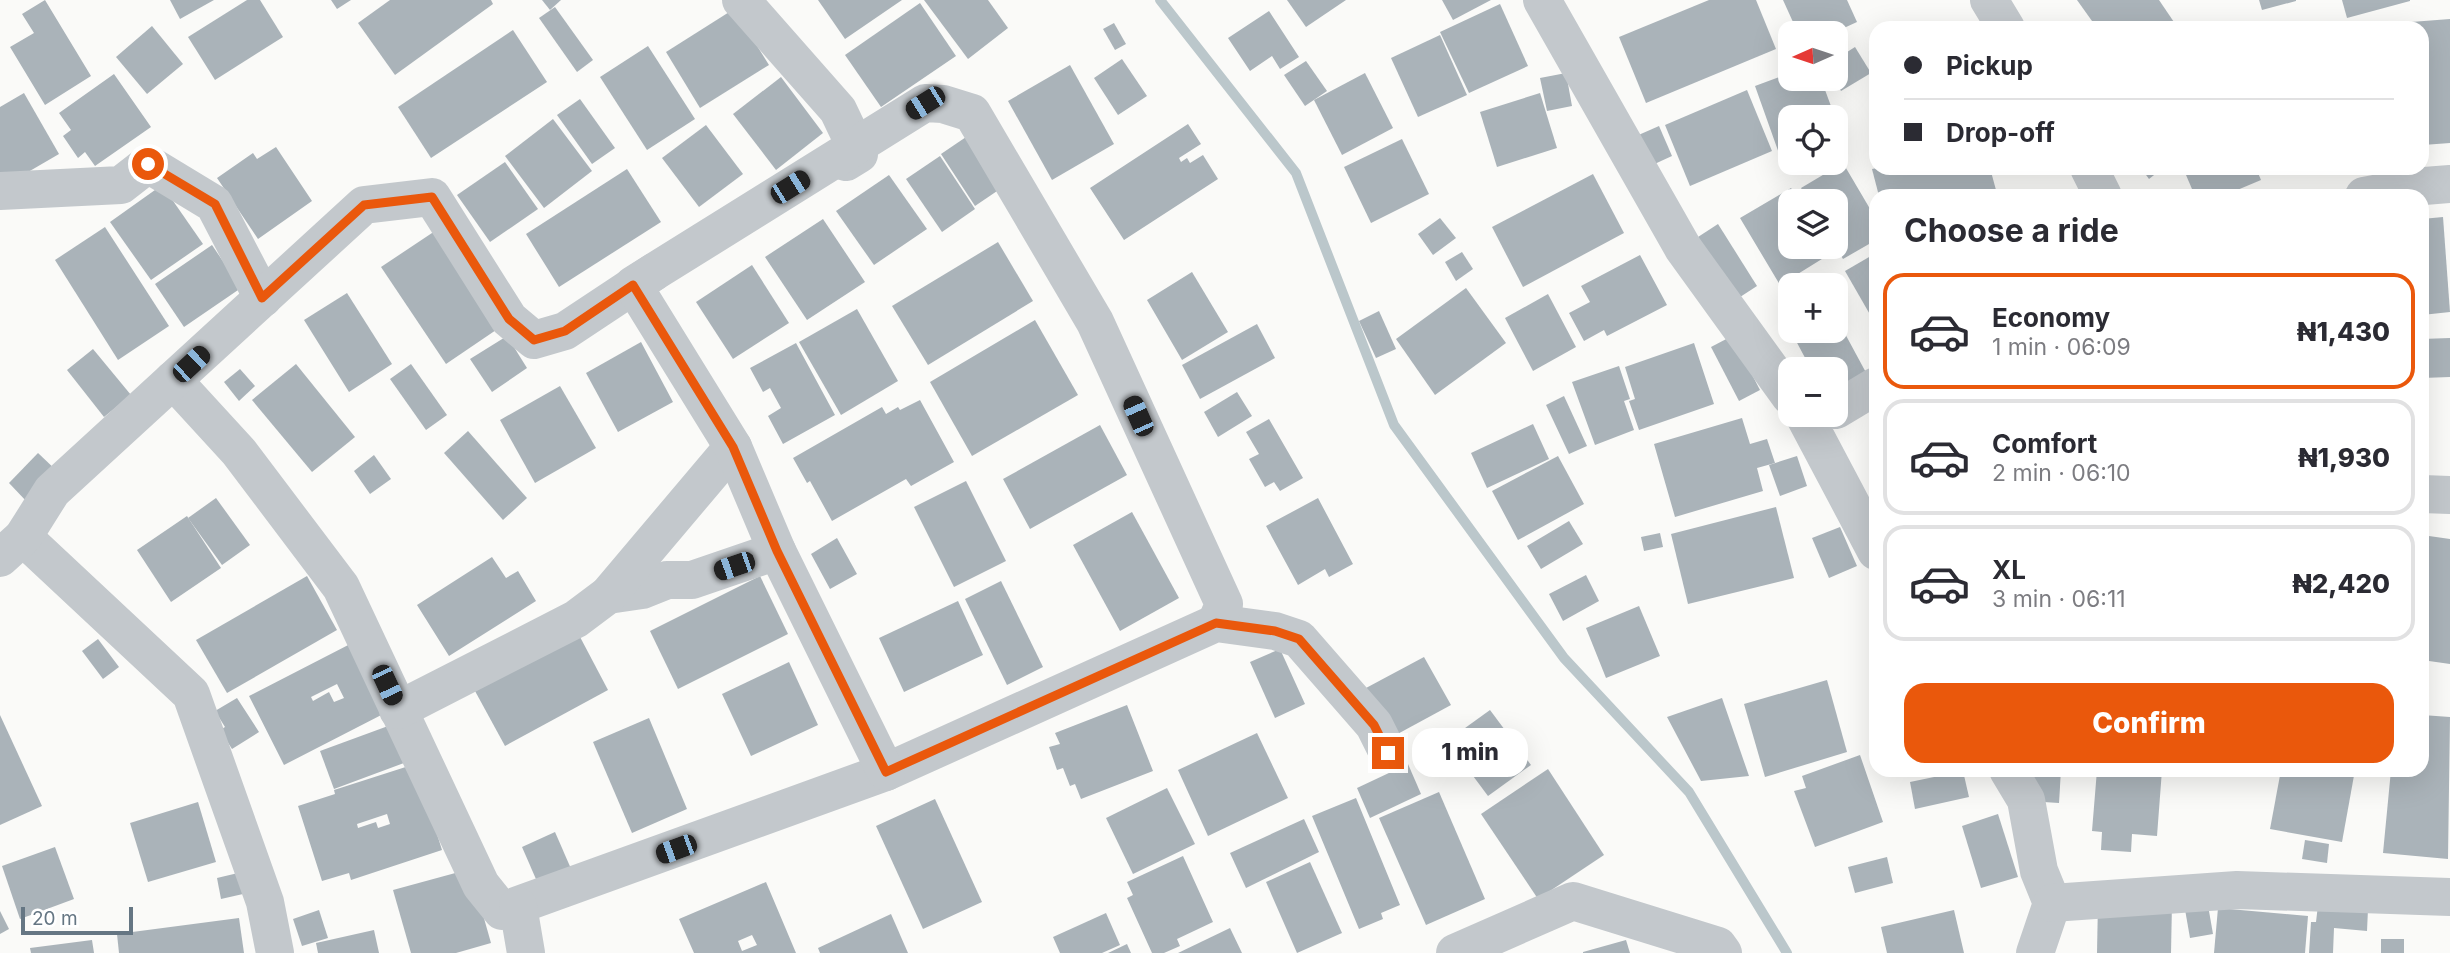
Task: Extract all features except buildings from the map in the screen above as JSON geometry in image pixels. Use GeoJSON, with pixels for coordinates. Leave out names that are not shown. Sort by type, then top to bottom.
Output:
{"type":"FeatureCollection","features":[{"type":"Feature","properties":{"kind":"street"},"geometry":{"type":"LineString","coordinates":[[633,285],[859,154],[838,110],[741,0]]}},
{"type":"Feature","properties":{"kind":"street"},"geometry":{"type":"LineString","coordinates":[[1542,0],[1683,248],[1778,367]]}},
{"type":"Feature","properties":{"kind":"street"},"geometry":{"type":"LineString","coordinates":[[1989,0],[2002,21]]}},
{"type":"Feature","properties":{"kind":"street"},"geometry":{"type":"LineString","coordinates":[[275,953],[265,902],[191,694],[11,548],[51,491],[364,205],[432,197],[509,319],[534,340],[565,331],[633,285],[925,103],[943,104],[972,113],[1095,322],[1224,604],[1216,623]]}},
{"type":"Feature","properties":{"kind":"street"},"geometry":{"type":"LineString","coordinates":[[0,191],[121,185],[148,164],[215,204],[262,298]]}},
{"type":"Feature","properties":{"kind":"street"},"geometry":{"type":"LineString","coordinates":[[2401,189],[2450,184]]}},
{"type":"Feature","properties":{"kind":"street"},"geometry":{"type":"LineString","coordinates":[[633,285],[733,447],[777,551],[886,772]]}},
{"type":"Feature","properties":{"kind":"street"},"geometry":{"type":"LineString","coordinates":[[173,380],[239,452],[341,587],[481,885],[502,911],[886,772],[1216,623],[1275,631],[1299,639],[1374,725],[1388,753]]}},
{"type":"Feature","properties":{"kind":"street"},"geometry":{"type":"LineString","coordinates":[[1848,398],[1869,389]]}},
{"type":"Feature","properties":{"kind":"street"},"geometry":{"type":"LineString","coordinates":[[1821,427],[1869,535]]}},
{"type":"Feature","properties":{"kind":"street"},"geometry":{"type":"LineString","coordinates":[[398,709],[576,619],[608,595],[733,447]]}},
{"type":"Feature","properties":{"kind":"street"},"geometry":{"type":"LineString","coordinates":[[2429,494],[2450,495]]}},
{"type":"Feature","properties":{"kind":"street"},"geometry":{"type":"LineString","coordinates":[[608,595],[642,590],[667,580],[692,580],[777,551]]}},
{"type":"Feature","properties":{"kind":"street"},"geometry":{"type":"LineString","coordinates":[[2012,777],[2026,800],[2039,871],[2052,903],[2035,953]]}},
{"type":"Feature","properties":{"kind":"street"},"geometry":{"type":"LineString","coordinates":[[2052,903],[2237,890],[2450,897]]}},
{"type":"Feature","properties":{"kind":"street"},"geometry":{"type":"LineString","coordinates":[[1455,953],[1573,901],[1718,946],[1723,953]]}},
{"type":"Feature","properties":{"kind":"street"},"geometry":{"type":"LineString","coordinates":[[518,906],[526,953]]}},
{"type":"Feature","properties":{"kind":"waterway"},"geometry":{"type":"LineString","coordinates":[[1160,0],[1296,173],[1394,425],[1564,658],[1689,792],[1787,953]]}},
{"type":"Feature","properties":{"kind":"route"},"geometry":{"type":"LineString","coordinates":[[148,164],[215,204],[262,298],[364,205],[432,197],[509,319],[534,340],[565,331],[633,285],[733,447],[777,551],[886,772],[1216,623],[1275,631],[1299,639],[1374,725],[1388,753]]}}]}
